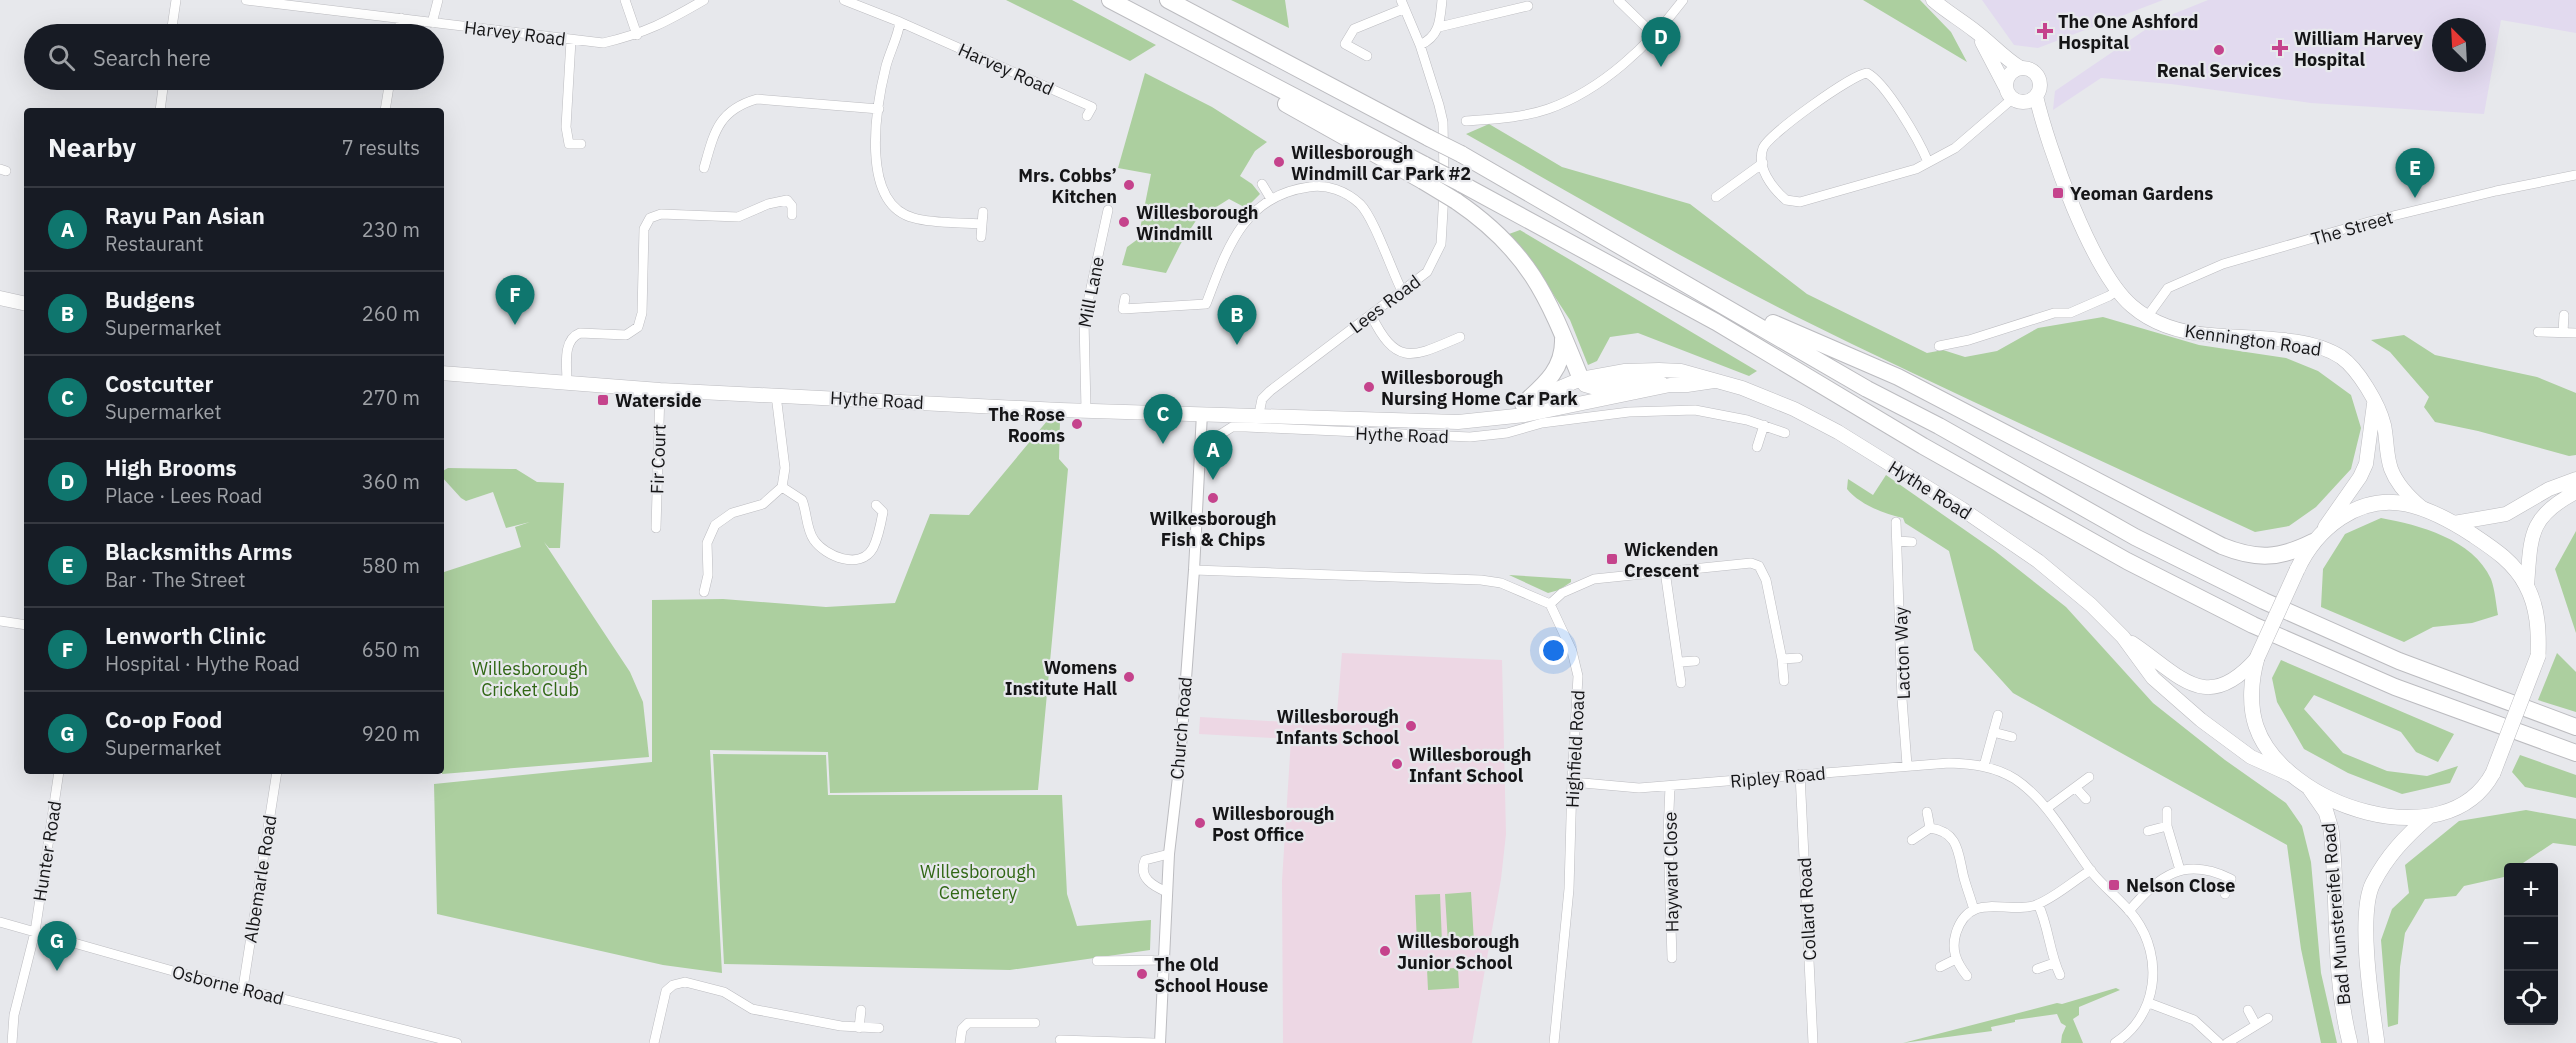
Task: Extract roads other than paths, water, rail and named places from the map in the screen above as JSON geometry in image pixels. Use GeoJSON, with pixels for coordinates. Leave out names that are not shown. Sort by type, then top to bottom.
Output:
{"type":"FeatureCollection","features":[{"type":"Feature","properties":{"kind":"highway"},"geometry":{"type":"LineString","coordinates":[[1110,0],[1182,37],[1424,173],[1456,201],[1482,219],[1524,262],[1546,296],[1581,379]]}},
{"type":"Feature","properties":{"kind":"highway"},"geometry":{"type":"LineString","coordinates":[[1168,0],[1461,154],[1707,294],[1867,389],[1939,426],[2135,537],[2264,601],[2399,661],[2576,727]]}},
{"type":"Feature","properties":{"kind":"highway"},"geometry":{"type":"LineString","coordinates":[[1424,173],[1460,183],[1716,322],[1923,446],[2127,561],[2253,625],[2395,687],[2576,753]]}},
{"type":"Feature","properties":{"kind":"highway"},"geometry":{"type":"LineString","coordinates":[[1707,294],[1898,378],[2233,551],[2261,557],[2290,552],[2317,536],[2343,516],[2362,508],[2385,503],[2405,504],[2454,523],[2502,556],[2517,570],[2527,586],[2537,618],[2538,656],[2493,773],[2480,791],[2466,804],[2448,813],[2428,817],[2396,816],[2359,809],[2310,789],[2289,774],[2276,761],[2256,727],[2252,699],[2257,658],[2297,570],[2317,536]]}},
{"type":"Feature","properties":{"kind":"highway"},"geometry":{"type":"LineString","coordinates":[[1523,404],[1555,373],[1562,359],[1563,335]]}},
{"type":"Feature","properties":{"kind":"highway","name":"Bad Munstereifel Road"},"geometry":{"type":"LineString","coordinates":[[2310,789],[2326,812],[2331,829],[2336,944],[2350,1043]]}},
{"type":"Feature","properties":{"kind":"highway","name":"Bad Munstereifel Road"},"geometry":{"type":"LineString","coordinates":[[2377,1043],[2366,939],[2367,906],[2372,885],[2388,856],[2428,817]]}},
{"type":"Feature","properties":{"kind":"main road"},"geometry":{"type":"LineString","coordinates":[[1933,0],[1947,13],[1977,32],[2005,59],[2019,68],[2030,69],[2038,76],[2040,86],[2020,96],[2007,76],[2019,68]]}},
{"type":"Feature","properties":{"kind":"main road","name":"Kennington Road"},"geometry":{"type":"LineString","coordinates":[[1977,32],[2020,96],[2046,127],[2070,198],[2086,233],[2105,272],[2130,304],[2147,318],[2167,327],[2193,333],[2263,338],[2326,349],[2341,357],[2356,371],[2367,386],[2384,423],[2392,470],[2404,491],[2424,510]]}},
{"type":"Feature","properties":{"kind":"main road"},"geometry":{"type":"LineString","coordinates":[[0,298],[24,303]]}},
{"type":"Feature","properties":{"kind":"main road","name":"Hythe Road"},"geometry":{"type":"LineString","coordinates":[[1491,418],[1581,379],[1625,371],[1681,371],[1770,398],[1812,417],[1962,509],[2066,582],[2123,637],[2192,685],[2203,688],[2227,683],[2247,669],[2257,658]]}},
{"type":"Feature","properties":{"kind":"main road","name":"Hythe Road"},"geometry":{"type":"LineString","coordinates":[[444,373],[660,390],[1086,410],[1458,422],[1525,415],[1670,385],[1714,381]]}},
{"type":"Feature","properties":{"kind":"main road"},"geometry":{"type":"LineString","coordinates":[[1581,379],[1585,385],[1592,387],[1640,381],[1670,385]]}},
{"type":"Feature","properties":{"kind":"main road"},"geometry":{"type":"LineString","coordinates":[[2317,536],[2360,477],[2366,464],[2370,450],[2374,404]]}},
{"type":"Feature","properties":{"kind":"main road"},"geometry":{"type":"LineString","coordinates":[[2454,523],[2506,514],[2549,489],[2576,479]]}},
{"type":"Feature","properties":{"kind":"main road"},"geometry":{"type":"LineString","coordinates":[[2527,586],[2531,537],[2536,524],[2558,501],[2576,492]]}},
{"type":"Feature","properties":{"kind":"main road","name":"Hythe Road"},"geometry":{"type":"LineString","coordinates":[[2123,637],[2153,678],[2201,720],[2251,757],[2289,774]]}},
{"type":"Feature","properties":{"kind":"street"},"geometry":{"type":"LineString","coordinates":[[172,24],[176,0]]}},
{"type":"Feature","properties":{"kind":"street","name":"Harvey Road"},"geometry":{"type":"LineString","coordinates":[[246,0],[440,24]]}},
{"type":"Feature","properties":{"kind":"street"},"geometry":{"type":"LineString","coordinates":[[432,23],[438,0]]}},
{"type":"Feature","properties":{"kind":"street"},"geometry":{"type":"LineString","coordinates":[[625,0],[637,35]]}},
{"type":"Feature","properties":{"kind":"street","name":"Harvey Road"},"geometry":{"type":"LineString","coordinates":[[444,24],[603,43],[637,35],[658,27],[704,0]]}},
{"type":"Feature","properties":{"kind":"street","name":"Harvey Road"},"geometry":{"type":"LineString","coordinates":[[844,0],[900,22],[1092,107],[1087,116]]}},
{"type":"Feature","properties":{"kind":"street"},"geometry":{"type":"LineString","coordinates":[[1420,45],[1428,41],[1439,27],[1442,0]]}},
{"type":"Feature","properties":{"kind":"street"},"geometry":{"type":"LineString","coordinates":[[1618,0],[1654,35]]}},
{"type":"Feature","properties":{"kind":"street"},"geometry":{"type":"LineString","coordinates":[[1466,121],[1499,119],[1547,110],[1562,103],[1613,72],[1654,35],[1683,0]]}},
{"type":"Feature","properties":{"kind":"street"},"geometry":{"type":"LineString","coordinates":[[1367,56],[1345,44],[1354,29],[1402,4]]}},
{"type":"Feature","properties":{"kind":"street","name":"Lees Road"},"geometry":{"type":"LineString","coordinates":[[1259,414],[1262,399],[1270,391],[1427,272],[1441,244],[1445,214],[1443,122],[1420,45],[1402,4]]}},
{"type":"Feature","properties":{"kind":"street"},"geometry":{"type":"LineString","coordinates":[[1439,27],[1528,6]]}},
{"type":"Feature","properties":{"kind":"street"},"geometry":{"type":"LineString","coordinates":[[400,24],[401,18]]}},
{"type":"Feature","properties":{"kind":"street"},"geometry":{"type":"LineString","coordinates":[[900,22],[886,68],[879,109],[875,166],[878,181],[891,204],[913,218],[982,224]]}},
{"type":"Feature","properties":{"kind":"street"},"geometry":{"type":"LineString","coordinates":[[571,40],[566,127],[569,144],[581,144]]}},
{"type":"Feature","properties":{"kind":"street"},"geometry":{"type":"LineString","coordinates":[[1928,162],[1920,144],[1880,81],[1867,73],[1848,80],[1776,133],[1767,141],[1762,150],[1764,174],[1782,196],[1790,201],[1800,201],[1916,169],[1955,148],[2020,96]]}},
{"type":"Feature","properties":{"kind":"street"},"geometry":{"type":"LineString","coordinates":[[160,108],[163,90]]}},
{"type":"Feature","properties":{"kind":"street"},"geometry":{"type":"LineString","coordinates":[[385,108],[388,90]]}},
{"type":"Feature","properties":{"kind":"street"},"geometry":{"type":"LineString","coordinates":[[704,168],[719,123],[742,103],[757,99],[879,109]]}},
{"type":"Feature","properties":{"kind":"street"},"geometry":{"type":"LineString","coordinates":[[1716,197],[1763,163]]}},
{"type":"Feature","properties":{"kind":"street","name":"The Street"},"geometry":{"type":"LineString","coordinates":[[2147,318],[2168,288],[2223,264],[2366,223],[2496,191],[2576,175]]}},
{"type":"Feature","properties":{"kind":"street"},"geometry":{"type":"LineString","coordinates":[[1262,184],[1271,199]]}},
{"type":"Feature","properties":{"kind":"street"},"geometry":{"type":"LineString","coordinates":[[1125,298],[1123,309],[1206,304],[1234,237],[1249,215],[1271,199],[1286,192],[1320,185],[1349,195],[1359,204],[1369,217],[1402,291]]}},
{"type":"Feature","properties":{"kind":"street"},"geometry":{"type":"LineString","coordinates":[[567,382],[568,342],[573,336],[580,333],[626,334],[638,327],[642,313],[644,229],[650,218],[661,214],[738,217],[768,204],[787,200],[792,206],[792,215]]}},
{"type":"Feature","properties":{"kind":"street","name":"Mill Lane"},"geometry":{"type":"LineString","coordinates":[[1086,410],[1084,320],[1108,210]]}},
{"type":"Feature","properties":{"kind":"street"},"geometry":{"type":"LineString","coordinates":[[981,237],[983,212]]}},
{"type":"Feature","properties":{"kind":"street"},"geometry":{"type":"LineString","coordinates":[[1939,346],[1969,340],[2054,313],[2070,313],[2118,290]]}},
{"type":"Feature","properties":{"kind":"street"},"geometry":{"type":"LineString","coordinates":[[1371,315],[1382,337],[1397,352],[1413,354],[1427,351],[1460,337]]}},
{"type":"Feature","properties":{"kind":"street"},"geometry":{"type":"LineString","coordinates":[[2563,332],[2564,315]]}},
{"type":"Feature","properties":{"kind":"street"},"geometry":{"type":"LineString","coordinates":[[2538,332],[2576,333]]}},
{"type":"Feature","properties":{"kind":"street","name":"Fir Court"},"geometry":{"type":"LineString","coordinates":[[656,528],[660,390]]}},
{"type":"Feature","properties":{"kind":"street"},"geometry":{"type":"LineString","coordinates":[[704,592],[708,575],[707,543],[715,525],[732,513],[763,504],[782,487],[785,468],[776,395]]}},
{"type":"Feature","properties":{"kind":"street","name":"Hythe Road"},"geometry":{"type":"LineString","coordinates":[[1221,434],[1232,427],[1312,432],[1492,436],[1542,423],[1629,412],[1695,410],[1764,425],[1785,432]]}},
{"type":"Feature","properties":{"kind":"street","name":"Church Road"},"geometry":{"type":"LineString","coordinates":[[1160,1043],[1169,854],[1180,760],[1194,570],[1202,413]]}},
{"type":"Feature","properties":{"kind":"street"},"geometry":{"type":"LineString","coordinates":[[1312,432],[1313,416]]}},
{"type":"Feature","properties":{"kind":"street"},"geometry":{"type":"LineString","coordinates":[[1491,418],[1492,436]]}},
{"type":"Feature","properties":{"kind":"street"},"geometry":{"type":"LineString","coordinates":[[1758,447],[1764,425]]}},
{"type":"Feature","properties":{"kind":"street"},"geometry":{"type":"LineString","coordinates":[[782,487],[802,500],[814,541],[835,556],[850,561],[857,560],[873,548],[880,509],[894,510]]}},
{"type":"Feature","properties":{"kind":"street","name":"Lacton Way"},"geometry":{"type":"LineString","coordinates":[[1896,522],[1902,699],[1907,765]]}},
{"type":"Feature","properties":{"kind":"street"},"geometry":{"type":"LineString","coordinates":[[1898,541],[1912,542]]}},
{"type":"Feature","properties":{"kind":"street"},"geometry":{"type":"LineString","coordinates":[[1194,570],[1481,580],[1501,583],[1550,604],[1562,593],[1594,579],[1746,561],[1759,566],[1766,580],[1782,659],[1784,681]]}},
{"type":"Feature","properties":{"kind":"street"},"geometry":{"type":"LineString","coordinates":[[1665,571],[1680,662],[1681,683]]}},
{"type":"Feature","properties":{"kind":"street","name":"Highfield Road"},"geometry":{"type":"LineString","coordinates":[[1550,604],[1572,651],[1578,676],[1569,889],[1554,1043]]}},
{"type":"Feature","properties":{"kind":"street"},"geometry":{"type":"LineString","coordinates":[[0,621],[24,625]]}},
{"type":"Feature","properties":{"kind":"street"},"geometry":{"type":"LineString","coordinates":[[1782,659],[1797,657]]}},
{"type":"Feature","properties":{"kind":"street"},"geometry":{"type":"LineString","coordinates":[[1680,662],[1695,661]]}},
{"type":"Feature","properties":{"kind":"street"},"geometry":{"type":"LineString","coordinates":[[1984,766],[1998,715]]}},
{"type":"Feature","properties":{"kind":"street"},"geometry":{"type":"LineString","coordinates":[[1993,732],[2012,737]]}},
{"type":"Feature","properties":{"kind":"street","name":"Ripley Road"},"geometry":{"type":"LineString","coordinates":[[1572,782],[1639,788],[1907,765],[1949,763],[1984,766],[2016,780],[2047,808],[2091,870],[2129,911],[2146,939],[2154,972],[2149,1003]]}},
{"type":"Feature","properties":{"kind":"street","name":"Hunter Road"},"geometry":{"type":"LineString","coordinates":[[12,1043],[14,1015],[35,932],[59,774]]}},
{"type":"Feature","properties":{"kind":"street","name":"Albemarle Road"},"geometry":{"type":"LineString","coordinates":[[243,987],[277,774]]}},
{"type":"Feature","properties":{"kind":"street","name":"Collard Road"},"geometry":{"type":"LineString","coordinates":[[1800,774],[1813,1043]]}},
{"type":"Feature","properties":{"kind":"street"},"geometry":{"type":"LineString","coordinates":[[2047,808],[2089,777]]}},
{"type":"Feature","properties":{"kind":"street","name":"Hayward Close"},"geometry":{"type":"LineString","coordinates":[[1670,786],[1668,834],[1672,958]]}},
{"type":"Feature","properties":{"kind":"street"},"geometry":{"type":"LineString","coordinates":[[2076,788],[2086,799]]}},
{"type":"Feature","properties":{"kind":"street"},"geometry":{"type":"LineString","coordinates":[[2167,811],[2167,826],[2180,870]]}},
{"type":"Feature","properties":{"kind":"street"},"geometry":{"type":"LineString","coordinates":[[1927,812],[1930,828]]}},
{"type":"Feature","properties":{"kind":"street"},"geometry":{"type":"LineString","coordinates":[[2148,831],[2167,826]]}},
{"type":"Feature","properties":{"kind":"street"},"geometry":{"type":"LineString","coordinates":[[1912,840],[1930,828],[1943,831],[1957,843],[1974,910]]}},
{"type":"Feature","properties":{"kind":"street"},"geometry":{"type":"LineString","coordinates":[[1167,892],[1153,886],[1145,877],[1143,867],[1145,860],[1169,854]]}},
{"type":"Feature","properties":{"kind":"street"},"geometry":{"type":"LineString","coordinates":[[2129,911],[2153,884],[2180,870],[2196,868],[2214,871],[2231,879],[2225,894]]}},
{"type":"Feature","properties":{"kind":"street"},"geometry":{"type":"LineString","coordinates":[[1967,976],[1956,959],[1954,947],[1958,928],[1964,917],[1984,906],[2020,908],[2038,904],[2091,870]]}},
{"type":"Feature","properties":{"kind":"street"},"geometry":{"type":"LineString","coordinates":[[2038,904],[2047,927],[2054,963],[2060,975]]}},
{"type":"Feature","properties":{"kind":"street","name":"Osborne Road"},"geometry":{"type":"LineString","coordinates":[[0,922],[180,973],[243,987],[457,1043]]}},
{"type":"Feature","properties":{"kind":"street"},"geometry":{"type":"LineString","coordinates":[[1940,967],[1956,959]]}},
{"type":"Feature","properties":{"kind":"street"},"geometry":{"type":"LineString","coordinates":[[1097,961],[1165,960]]}},
{"type":"Feature","properties":{"kind":"street"},"geometry":{"type":"LineString","coordinates":[[2037,969],[2054,963]]}},
{"type":"Feature","properties":{"kind":"street"},"geometry":{"type":"LineString","coordinates":[[654,1043],[666,991],[673,985],[685,982],[724,993],[752,1009],[859,1028],[879,1028]]}},
{"type":"Feature","properties":{"kind":"street"},"geometry":{"type":"LineString","coordinates":[[2115,1043],[2132,1029],[2149,1003],[2194,1020],[2219,1043]]}},
{"type":"Feature","properties":{"kind":"street"},"geometry":{"type":"LineString","coordinates":[[859,1028],[861,1010]]}},
{"type":"Feature","properties":{"kind":"street"},"geometry":{"type":"LineString","coordinates":[[2248,1010],[2256,1025]]}},
{"type":"Feature","properties":{"kind":"street"},"geometry":{"type":"LineString","coordinates":[[2227,1043],[2268,1018]]}},
{"type":"Feature","properties":{"kind":"street"},"geometry":{"type":"LineString","coordinates":[[960,1043],[962,1029],[968,1023],[1035,1023]]}},
{"type":"Feature","properties":{"kind":"street"},"geometry":{"type":"LineString","coordinates":[[1060,1040],[1154,1043]]}},
{"type":"Feature","properties":{"kind":"place","name":"The One Ashford Hospital"},"geometry":{"type":"Point","coordinates":[2045,31]}},
{"type":"Feature","properties":{"kind":"place","name":"William Harvey Hospital"},"geometry":{"type":"Point","coordinates":[2280,48]}},
{"type":"Feature","properties":{"kind":"place","name":"Renal Services"},"geometry":{"type":"Point","coordinates":[2219,50]}},
{"type":"Feature","properties":{"kind":"place","name":"High Brooms"},"geometry":{"type":"Point","coordinates":[1661,67]}},
{"type":"Feature","properties":{"kind":"place","name":"Willesborough Windmill Car Park #2"},"geometry":{"type":"Point","coordinates":[1279,162]}},
{"type":"Feature","properties":{"kind":"place","name":"Mrs. Cobbs’ Kitchen"},"geometry":{"type":"Point","coordinates":[1129,185]}},
{"type":"Feature","properties":{"kind":"place","name":"Yeoman Gardens"},"geometry":{"type":"Point","coordinates":[2058,193]}},
{"type":"Feature","properties":{"kind":"place","name":"Blacksmiths Arms"},"geometry":{"type":"Point","coordinates":[2415,198]}},
{"type":"Feature","properties":{"kind":"place","name":"Willesborough Windmill"},"geometry":{"type":"Point","coordinates":[1124,222]}},
{"type":"Feature","properties":{"kind":"place","name":"Lenworth Clinic"},"geometry":{"type":"Point","coordinates":[515,325]}},
{"type":"Feature","properties":{"kind":"place","name":"Budgens"},"geometry":{"type":"Point","coordinates":[1237,345]}},
{"type":"Feature","properties":{"kind":"place","name":"Willesborough Nursing Home Car Park"},"geometry":{"type":"Point","coordinates":[1369,387]}},
{"type":"Feature","properties":{"kind":"place","name":"Waterside"},"geometry":{"type":"Point","coordinates":[603,400]}},
{"type":"Feature","properties":{"kind":"place","name":"The Rose Rooms"},"geometry":{"type":"Point","coordinates":[1077,424]}},
{"type":"Feature","properties":{"kind":"place","name":"Costcutter"},"geometry":{"type":"Point","coordinates":[1163,444]}},
{"type":"Feature","properties":{"kind":"place","name":"Rayu Pan Asian"},"geometry":{"type":"Point","coordinates":[1213,480]}},
{"type":"Feature","properties":{"kind":"place","name":"Wilkesborough Fish & Chips"},"geometry":{"type":"Point","coordinates":[1213,498]}},
{"type":"Feature","properties":{"kind":"place","name":"Wickenden Crescent"},"geometry":{"type":"Point","coordinates":[1612,559]}},
{"type":"Feature","properties":{"kind":"place","name":"Womens Institute Hall"},"geometry":{"type":"Point","coordinates":[1129,677]}},
{"type":"Feature","properties":{"kind":"place","name":"Willesborough Infants School"},"geometry":{"type":"Point","coordinates":[1411,726]}},
{"type":"Feature","properties":{"kind":"place","name":"Willesborough Infant School"},"geometry":{"type":"Point","coordinates":[1397,764]}},
{"type":"Feature","properties":{"kind":"place","name":"Willesborough Post Office"},"geometry":{"type":"Point","coordinates":[1200,823]}},
{"type":"Feature","properties":{"kind":"place","name":"Nelson Close"},"geometry":{"type":"Point","coordinates":[2114,885]}},
{"type":"Feature","properties":{"kind":"place","name":"Willesborough Junior School"},"geometry":{"type":"Point","coordinates":[1385,951]}},
{"type":"Feature","properties":{"kind":"place","name":"Co-op Food"},"geometry":{"type":"Point","coordinates":[57,971]}},
{"type":"Feature","properties":{"kind":"place","name":"The Old School House"},"geometry":{"type":"Point","coordinates":[1142,974]}},
{"type":"Feature","properties":{"kind":"park label","name":"Willesborough Cricket Club"},"geometry":{"type":"Point","coordinates":[530,678]}},
{"type":"Feature","properties":{"kind":"park label","name":"Willesborough Cemetery"},"geometry":{"type":"Point","coordinates":[978,881]}}]}
